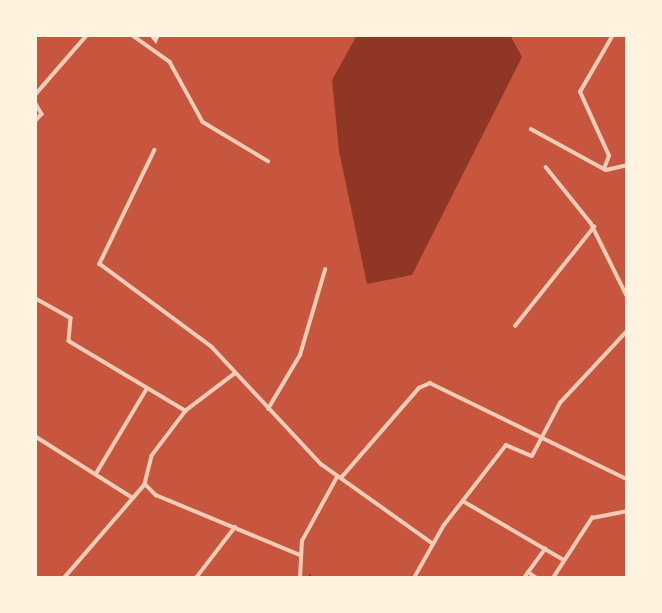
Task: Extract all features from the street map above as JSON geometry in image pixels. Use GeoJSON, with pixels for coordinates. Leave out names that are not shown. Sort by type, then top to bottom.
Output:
{"type":"FeatureCollection","features":[{"type":"Feature","properties":{"kind":"street"},"geometry":{"type":"LineString","coordinates":[[35,95],[87,35]]}},
{"type":"Feature","properties":{"kind":"street"},"geometry":{"type":"LineString","coordinates":[[132,35],[170,62],[203,122],[268,161]]}},
{"type":"Feature","properties":{"kind":"street"},"geometry":{"type":"LineString","coordinates":[[604,169],[609,156],[580,92],[613,35]]}},
{"type":"Feature","properties":{"kind":"street"},"geometry":{"type":"LineString","coordinates":[[35,102],[42,114],[35,122]]}},
{"type":"Feature","properties":{"kind":"street"},"geometry":{"type":"LineString","coordinates":[[531,129],[604,169],[627,165]]}},
{"type":"Feature","properties":{"kind":"street"},"geometry":{"type":"LineString","coordinates":[[155,150],[99,262],[212,347],[268,410],[339,478],[432,543]]}},
{"type":"Feature","properties":{"kind":"street"},"geometry":{"type":"LineString","coordinates":[[546,167],[594,227],[627,296]]}},
{"type":"Feature","properties":{"kind":"street"},"geometry":{"type":"LineString","coordinates":[[515,326],[594,227]]}},
{"type":"Feature","properties":{"kind":"street"},"geometry":{"type":"LineString","coordinates":[[268,410],[300,355],[325,270]]}},
{"type":"Feature","properties":{"kind":"street"},"geometry":{"type":"LineString","coordinates":[[35,298],[71,318],[69,341],[146,390],[186,411]]}},
{"type":"Feature","properties":{"kind":"street"},"geometry":{"type":"LineString","coordinates":[[414,578],[432,543],[506,445],[532,456],[584,371],[627,331]]}},
{"type":"Feature","properties":{"kind":"street"},"geometry":{"type":"LineString","coordinates":[[64,578],[145,484],[152,456],[186,411],[236,373]]}},
{"type":"Feature","properties":{"kind":"street"},"geometry":{"type":"LineString","coordinates":[[300,578],[300,555],[339,478],[426,383],[539,441],[627,479]]}},
{"type":"Feature","properties":{"kind":"street"},"geometry":{"type":"LineString","coordinates":[[97,472],[146,390]]}},
{"type":"Feature","properties":{"kind":"street"},"geometry":{"type":"LineString","coordinates":[[35,436],[97,472],[133,498]]}},
{"type":"Feature","properties":{"kind":"street"},"geometry":{"type":"LineString","coordinates":[[145,484],[156,495],[236,526],[300,555]]}},
{"type":"Feature","properties":{"kind":"street"},"geometry":{"type":"LineString","coordinates":[[463,501],[564,560]]}},
{"type":"Feature","properties":{"kind":"street"},"geometry":{"type":"LineString","coordinates":[[553,578],[592,518],[627,511]]}},
{"type":"Feature","properties":{"kind":"street"},"geometry":{"type":"LineString","coordinates":[[196,578],[236,526]]}},
{"type":"Feature","properties":{"kind":"street"},"geometry":{"type":"LineString","coordinates":[[524,578],[545,549]]}},
{"type":"Feature","properties":{"kind":"street"},"geometry":{"type":"LineString","coordinates":[[528,572],[537,578]]}},
{"type":"Feature","properties":{"kind":"shaded area"},"geometry":{"type":"Polygon","coordinates":[[[357,35],[510,35],[522,57],[412,275],[367,284],[339,151],[332,80],[357,35]]]}},
{"type":"Feature","properties":{"kind":"building"},"geometry":{"type":"Polygon","coordinates":[[[149,35],[160,35],[156,44],[149,35]]]}}]}
